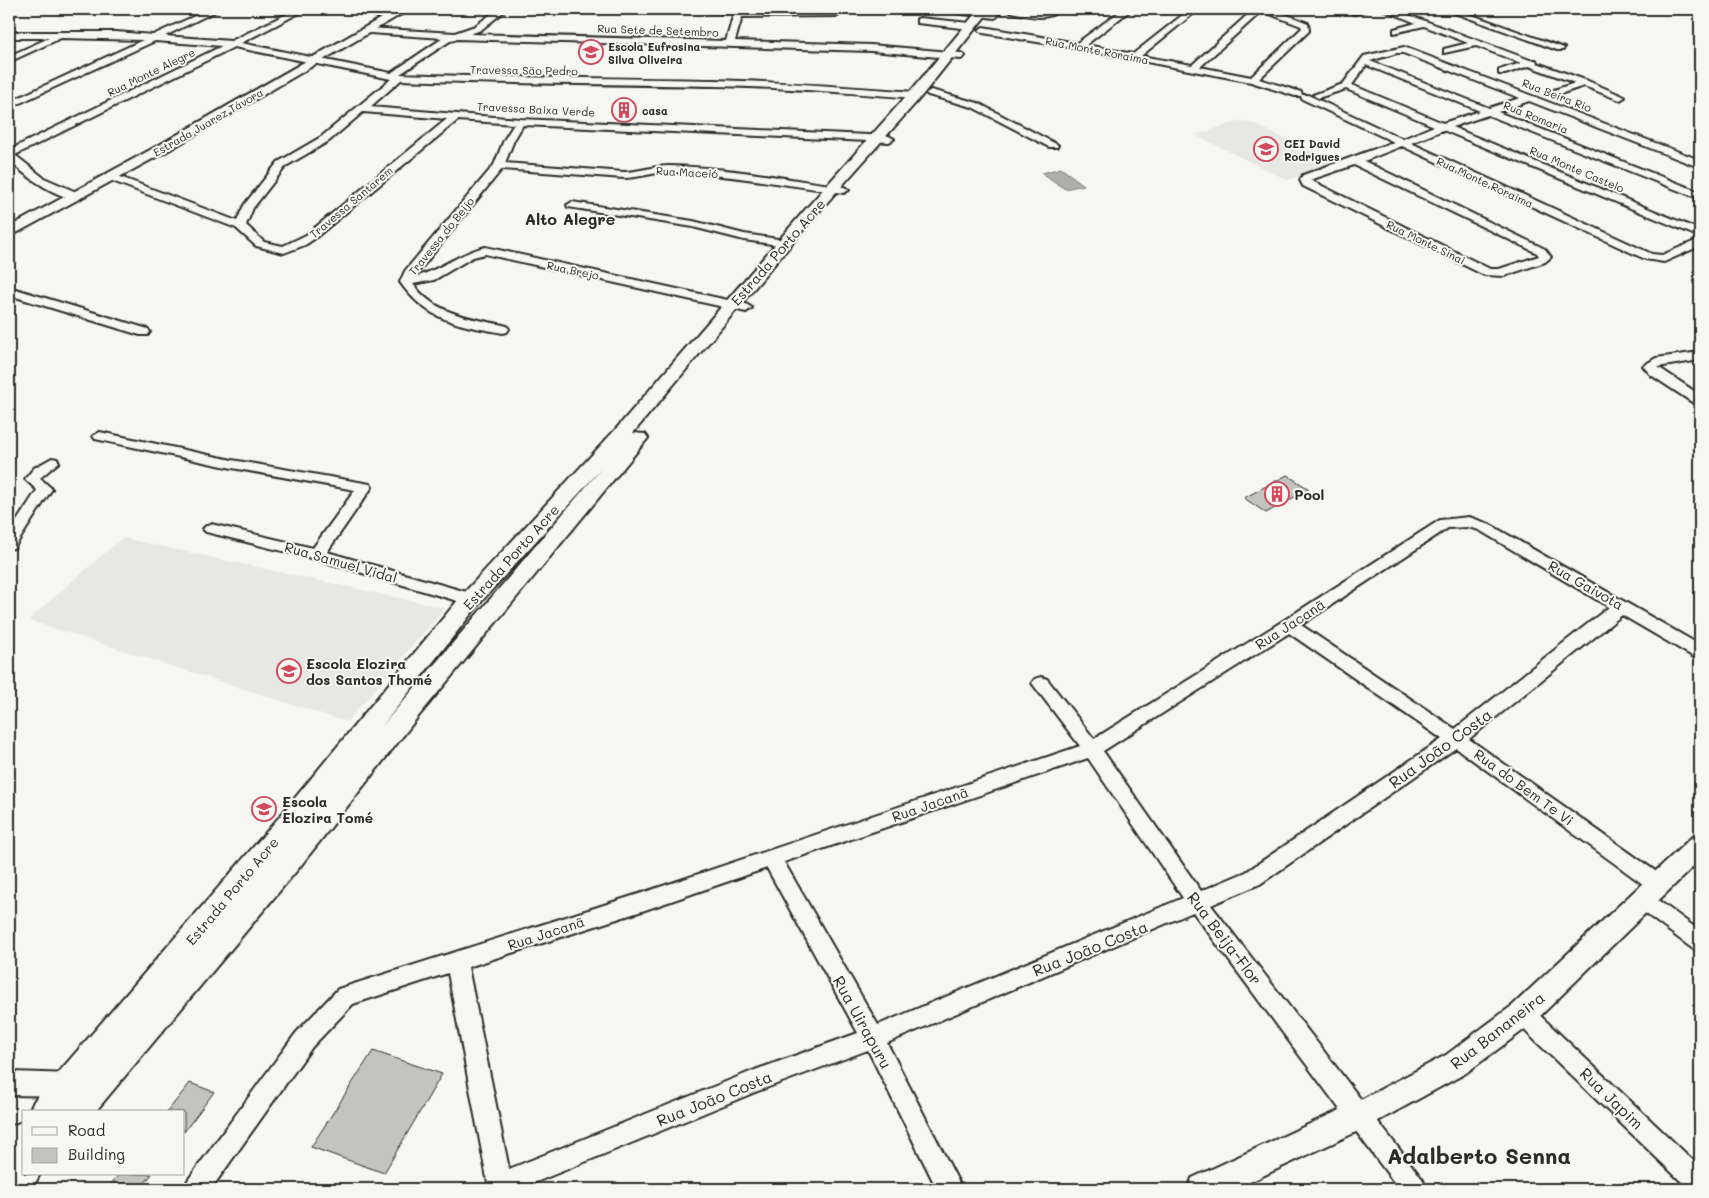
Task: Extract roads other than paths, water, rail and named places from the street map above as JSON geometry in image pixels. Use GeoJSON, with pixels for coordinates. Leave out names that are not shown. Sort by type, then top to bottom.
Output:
{"type":"FeatureCollection","features":[{"type":"Feature","properties":{"kind":"main road","name":"Estrada Porto Acre"},"geometry":{"type":"LineString","coordinates":[[76,1110],[288,860],[739,306],[989,16]]}},
{"type":"Feature","properties":{"kind":"main road","name":"Estrada Porto Acre"},"geometry":{"type":"LineString","coordinates":[[47,1110],[290,823],[470,599],[739,306],[785,243],[839,189]]}},
{"type":"Feature","properties":{"kind":"main road"},"geometry":{"type":"LineString","coordinates":[[9,1155],[22,1139]]}},
{"type":"Feature","properties":{"kind":"main road"},"geometry":{"type":"LineString","coordinates":[[11,1189],[22,1175]]}},
{"type":"Feature","properties":{"kind":"street"},"geometry":{"type":"LineString","coordinates":[[9,105],[216,9]]}},
{"type":"Feature","properties":{"kind":"street","name":"Rua Monte Alegre"},"geometry":{"type":"LineString","coordinates":[[9,154],[303,9]]}},
{"type":"Feature","properties":{"kind":"street"},"geometry":{"type":"LineString","coordinates":[[363,9],[388,17]]}},
{"type":"Feature","properties":{"kind":"street","name":"Estrada Juarez Távora"},"geometry":{"type":"LineString","coordinates":[[9,233],[405,9]]}},
{"type":"Feature","properties":{"kind":"street"},"geometry":{"type":"LineString","coordinates":[[111,177],[240,226],[248,207],[282,164],[325,138],[362,109],[396,80],[396,74],[447,39],[478,28],[503,9]]}},
{"type":"Feature","properties":{"kind":"street"},"geometry":{"type":"LineString","coordinates":[[678,9],[834,14]]}},
{"type":"Feature","properties":{"kind":"street"},"geometry":{"type":"LineString","coordinates":[[940,9],[989,16]]}},
{"type":"Feature","properties":{"kind":"street"},"geometry":{"type":"LineString","coordinates":[[920,21],[1050,14],[1057,9]]}},
{"type":"Feature","properties":{"kind":"street"},"geometry":{"type":"LineString","coordinates":[[1079,46],[1128,9]]}},
{"type":"Feature","properties":{"kind":"street"},"geometry":{"type":"LineString","coordinates":[[1134,56],[1196,9]]}},
{"type":"Feature","properties":{"kind":"street"},"geometry":{"type":"LineString","coordinates":[[1193,69],[1260,9]]}},
{"type":"Feature","properties":{"kind":"street"},"geometry":{"type":"LineString","coordinates":[[1253,80],[1306,29],[1304,25],[1298,22],[1265,9]]}},
{"type":"Feature","properties":{"kind":"street"},"geometry":{"type":"LineString","coordinates":[[1354,12],[1366,9]]}},
{"type":"Feature","properties":{"kind":"street"},"geometry":{"type":"LineString","coordinates":[[1386,9],[1620,96]]}},
{"type":"Feature","properties":{"kind":"street"},"geometry":{"type":"LineString","coordinates":[[1448,9],[1560,48]]}},
{"type":"Feature","properties":{"kind":"street"},"geometry":{"type":"LineString","coordinates":[[730,44],[738,11]]}},
{"type":"Feature","properties":{"kind":"street","name":"Rua Monte Roraima"},"geometry":{"type":"LineString","coordinates":[[989,16],[1079,46],[1253,80],[1316,97],[1400,142],[1654,259],[1664,259],[1700,242]]}},
{"type":"Feature","properties":{"kind":"street"},"geometry":{"type":"LineString","coordinates":[[1397,31],[1438,20]]}},
{"type":"Feature","properties":{"kind":"street","name":"Rua Sete de Setembro"},"geometry":{"type":"LineString","coordinates":[[370,30],[458,36],[871,48],[954,56]]}},
{"type":"Feature","properties":{"kind":"street"},"geometry":{"type":"LineString","coordinates":[[1447,50],[1477,43],[1510,31]]}},
{"type":"Feature","properties":{"kind":"street","name":"Travessa São Pedro"},"geometry":{"type":"LineString","coordinates":[[9,35],[116,35],[235,44],[395,77],[501,81],[725,84],[923,94],[958,99],[975,105],[1053,145]]}},
{"type":"Feature","properties":{"kind":"street"},"geometry":{"type":"LineString","coordinates":[[9,59],[61,35]]}},
{"type":"Feature","properties":{"kind":"street","name":"Rua Beira Rio"},"geometry":{"type":"LineString","coordinates":[[1363,61],[1367,58],[1404,50],[1700,164]]}},
{"type":"Feature","properties":{"kind":"street"},"geometry":{"type":"LineString","coordinates":[[1502,72],[1545,57]]}},
{"type":"Feature","properties":{"kind":"street"},"geometry":{"type":"LineString","coordinates":[[1316,97],[1346,86],[1363,61]]}},
{"type":"Feature","properties":{"kind":"street","name":"Rua Romaria"},"geometry":{"type":"LineString","coordinates":[[1363,61],[1700,196]]}},
{"type":"Feature","properties":{"kind":"street"},"geometry":{"type":"LineString","coordinates":[[1557,92],[1585,83]]}},
{"type":"Feature","properties":{"kind":"street","name":"Rua Monte Castelo"},"geometry":{"type":"LineString","coordinates":[[1346,86],[1700,234]]}},
{"type":"Feature","properties":{"kind":"street"},"geometry":{"type":"LineString","coordinates":[[1355,161],[1444,126],[1530,98]]}},
{"type":"Feature","properties":{"kind":"street","name":"Travessa Baixa Verde"},"geometry":{"type":"LineString","coordinates":[[362,109],[520,122],[884,139]]}},
{"type":"Feature","properties":{"kind":"street","name":"Travessa Santarem"},"geometry":{"type":"LineString","coordinates":[[240,226],[260,244],[284,250],[301,243],[455,118]]}},
{"type":"Feature","properties":{"kind":"street","name":"Travessa do Beijo"},"geometry":{"type":"LineString","coordinates":[[503,329],[466,323],[447,317],[416,297],[406,282],[409,274],[499,166],[509,140],[520,122]]}},
{"type":"Feature","properties":{"kind":"street"},"geometry":{"type":"LineString","coordinates":[[9,154],[29,173],[47,186],[77,196]]}},
{"type":"Feature","properties":{"kind":"street"},"geometry":{"type":"LineString","coordinates":[[1355,161],[1541,251]]}},
{"type":"Feature","properties":{"kind":"street","name":"Rua Monte Sinai"},"geometry":{"type":"LineString","coordinates":[[1355,161],[1306,177],[1305,180],[1307,184],[1488,272],[1500,273],[1541,260],[1545,257],[1541,251]]}},
{"type":"Feature","properties":{"kind":"street","name":"Rua Maceió"},"geometry":{"type":"LineString","coordinates":[[499,166],[624,175],[636,175],[649,170],[695,170],[839,189]]}},
{"type":"Feature","properties":{"kind":"street"},"geometry":{"type":"LineString","coordinates":[[572,205],[693,224],[744,237],[785,243]]}},
{"type":"Feature","properties":{"kind":"street","name":"Rua Brejo"},"geometry":{"type":"LineString","coordinates":[[406,282],[430,276],[469,255],[485,250],[739,306]]}},
{"type":"Feature","properties":{"kind":"street"},"geometry":{"type":"LineString","coordinates":[[9,291],[144,332]]}},
{"type":"Feature","properties":{"kind":"street"},"geometry":{"type":"LineString","coordinates":[[1700,356],[1656,362],[1650,366],[1700,401]]}},
{"type":"Feature","properties":{"kind":"street"},"geometry":{"type":"LineString","coordinates":[[100,436],[190,457],[365,488],[317,554]]}},
{"type":"Feature","properties":{"kind":"street"},"geometry":{"type":"LineString","coordinates":[[9,544],[45,489],[32,479],[39,471],[52,462]]}},
{"type":"Feature","properties":{"kind":"street","name":"Rua Gaivota"},"geometry":{"type":"LineString","coordinates":[[1469,522],[1484,527],[1700,653]]}},
{"type":"Feature","properties":{"kind":"street","name":"Rua Jacanã"},"geometry":{"type":"LineString","coordinates":[[346,996],[642,902],[1092,749],[1290,625],[1445,523],[1469,522]]}},
{"type":"Feature","properties":{"kind":"street","name":"Rua Samuel Vidal"},"geometry":{"type":"LineString","coordinates":[[211,529],[317,554],[470,599]]}},
{"type":"Feature","properties":{"kind":"street","name":"Rua João Costa"},"geometry":{"type":"LineString","coordinates":[[500,1187],[755,1081],[873,1038],[1254,878],[1456,739],[1622,606]]}},
{"type":"Feature","properties":{"kind":"street","name":"Rua do Bem Te Vi"},"geometry":{"type":"LineString","coordinates":[[1290,625],[1456,739],[1651,892]]}},
{"type":"Feature","properties":{"kind":"street","name":"Rua Beija-Flor"},"geometry":{"type":"LineString","coordinates":[[1041,683],[1092,749],[1198,903],[1414,1189]]}},
{"type":"Feature","properties":{"kind":"street","name":"Rua Bananeira"},"geometry":{"type":"LineString","coordinates":[[1203,1189],[1359,1116],[1456,1064],[1523,1014],[1700,845]]}},
{"type":"Feature","properties":{"kind":"street","name":"Rua Uirapuru"},"geometry":{"type":"LineString","coordinates":[[771,858],[873,1038],[950,1189]]}},
{"type":"Feature","properties":{"kind":"street"},"geometry":{"type":"LineString","coordinates":[[1651,892],[1700,943]]}},
{"type":"Feature","properties":{"kind":"street"},"geometry":{"type":"LineString","coordinates":[[456,962],[500,1187]]}},
{"type":"Feature","properties":{"kind":"street"},"geometry":{"type":"LineString","coordinates":[[197,1189],[304,1040],[346,996]]}},
{"type":"Feature","properties":{"kind":"street","name":"Rua Japim"},"geometry":{"type":"LineString","coordinates":[[1523,1014],[1700,1183]]}},
{"type":"Feature","properties":{"kind":"street"},"geometry":{"type":"LineString","coordinates":[[9,1084],[68,1083],[90,1091]]}},
{"type":"Feature","properties":{"kind":"place","name":"Escola Eufrosina Silva Oliveira"},"geometry":{"type":"Point","coordinates":[591,52]}},
{"type":"Feature","properties":{"kind":"place","name":"casa"},"geometry":{"type":"Point","coordinates":[624,110]}},
{"type":"Feature","properties":{"kind":"place","name":"CEI David Rodrigues"},"geometry":{"type":"Point","coordinates":[1266,149]}},
{"type":"Feature","properties":{"kind":"place","name":"Pool"},"geometry":{"type":"Point","coordinates":[1277,494]}},
{"type":"Feature","properties":{"kind":"place","name":"Escola Elozira dos Santos Thomé"},"geometry":{"type":"Point","coordinates":[289,671]}},
{"type":"Feature","properties":{"kind":"place","name":"Escola Elozira Tomé"},"geometry":{"type":"Point","coordinates":[264,809]}},
{"type":"Feature","properties":{"kind":"district","name":"Alto Alegre"},"geometry":{"type":"Point","coordinates":[570,218]}},
{"type":"Feature","properties":{"kind":"district","name":"Adalberto Senna"},"geometry":{"type":"Point","coordinates":[1479,1155]}}]}
